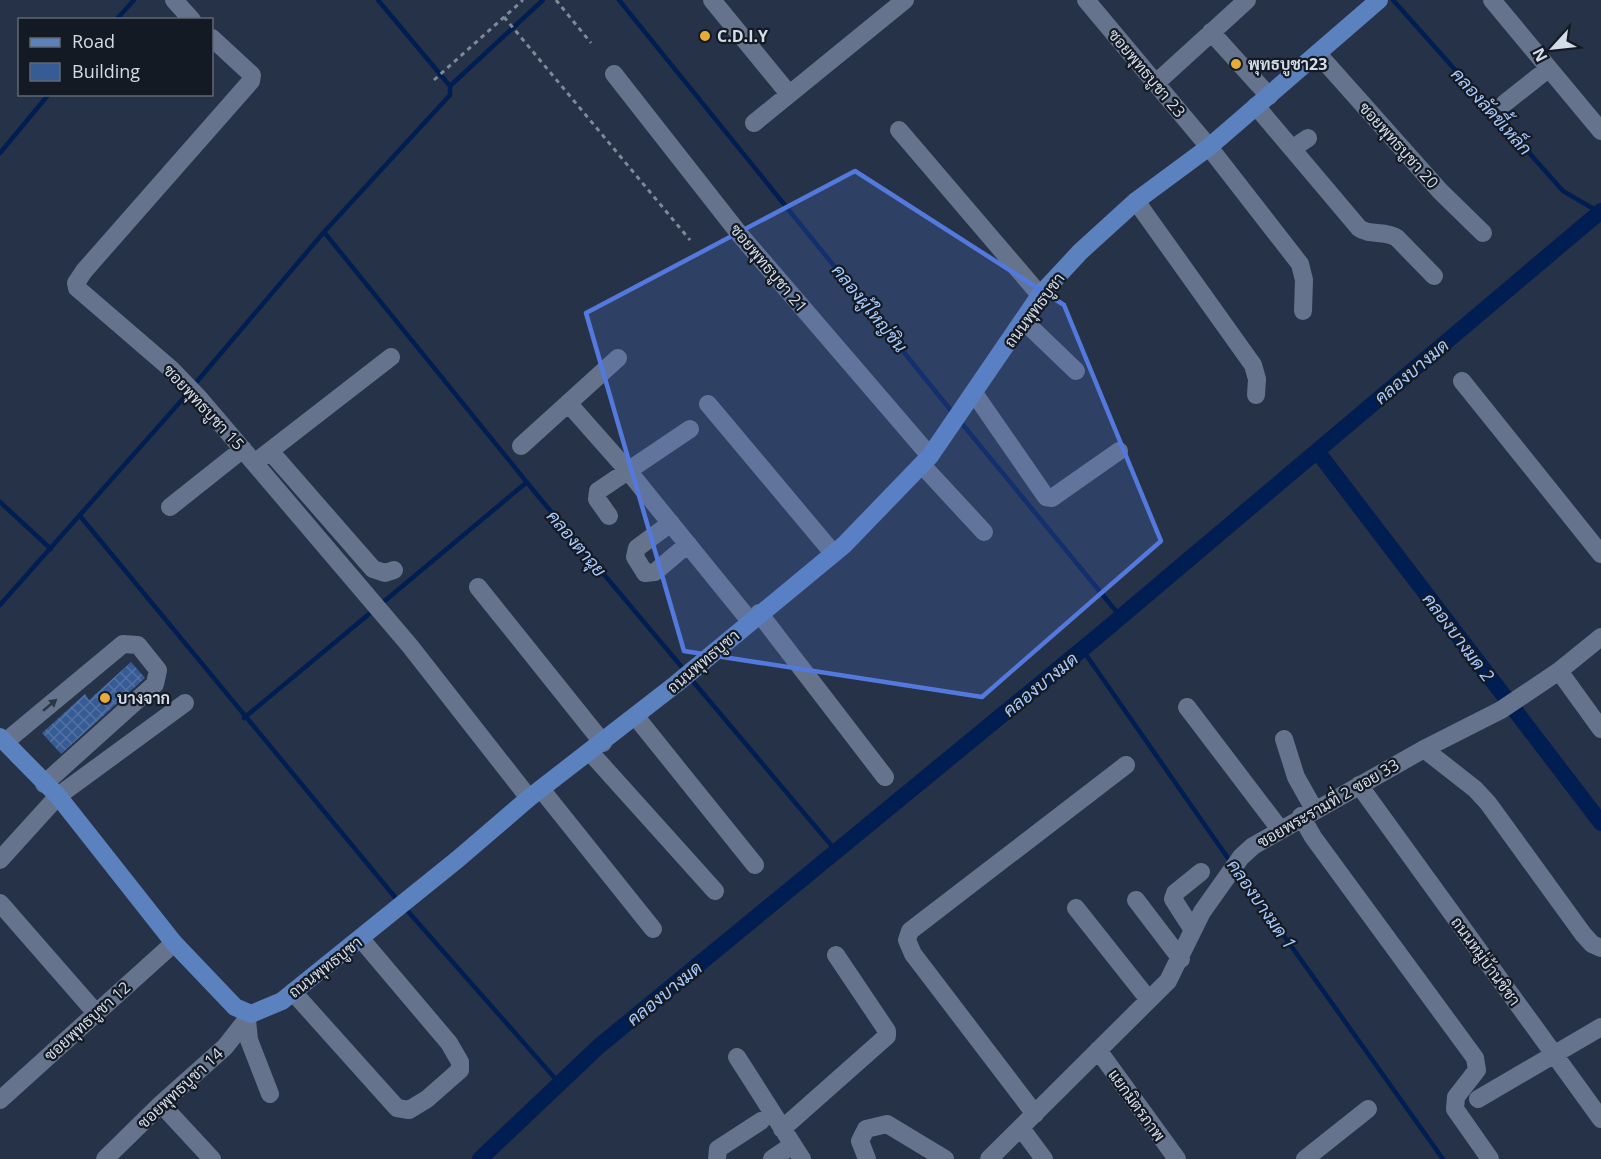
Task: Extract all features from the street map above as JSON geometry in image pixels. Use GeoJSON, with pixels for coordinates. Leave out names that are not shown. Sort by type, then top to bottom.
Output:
{"type":"FeatureCollection","features":[{"type":"Feature","properties":{"kind":"main road","name":"ถนนพุทธบูชา"},"geometry":{"type":"LineString","coordinates":[[249,1017],[282,1001],[361,939],[535,793],[636,717],[833,553],[926,460],[952,426],[1040,296],[1080,252],[1136,201],[1209,147],[1375,4]]}},
{"type":"Feature","properties":{"kind":"main road"},"geometry":{"type":"LineString","coordinates":[[2,740],[58,796],[174,943],[234,1007],[249,1017]]}},
{"type":"Feature","properties":{"kind":"street"},"geometry":{"type":"LineString","coordinates":[[174,0],[190,18]]}},
{"type":"Feature","properties":{"kind":"street"},"geometry":{"type":"LineString","coordinates":[[712,0],[789,94]]}},
{"type":"Feature","properties":{"kind":"street","name":"ซอยพุทธบูชา 23"},"geometry":{"type":"LineString","coordinates":[[1086,0],[1209,147],[1300,264],[1304,280],[1303,310]]}},
{"type":"Feature","properties":{"kind":"street"},"geometry":{"type":"LineString","coordinates":[[1156,83],[1247,0]]}},
{"type":"Feature","properties":{"kind":"street"},"geometry":{"type":"LineString","coordinates":[[1492,0],[1601,130]]}},
{"type":"Feature","properties":{"kind":"street"},"geometry":{"type":"LineString","coordinates":[[754,123],[901,1]]}},
{"type":"Feature","properties":{"kind":"street"},"geometry":{"type":"LineString","coordinates":[[1211,32],[1262,101],[1292,149],[1359,228],[1365,232],[1390,234],[1397,238],[1434,276]]}},
{"type":"Feature","properties":{"kind":"street","name":"ซอยพุทธบูชา 15"},"geometry":{"type":"LineString","coordinates":[[213,39],[252,75],[251,81],[76,283],[99,308],[194,392],[653,929]]}},
{"type":"Feature","properties":{"kind":"street","name":"ซอยพุทธบูชา 20"},"geometry":{"type":"LineString","coordinates":[[1318,54],[1440,191],[1483,233]]}},
{"type":"Feature","properties":{"kind":"street"},"geometry":{"type":"LineString","coordinates":[[1505,103],[1548,69]]}},
{"type":"Feature","properties":{"kind":"street","name":"ซอยพุทธบูชา 21"},"geometry":{"type":"LineString","coordinates":[[614,74],[741,236],[984,532]]}},
{"type":"Feature","properties":{"kind":"street"},"geometry":{"type":"LineString","coordinates":[[899,130],[1040,296]]}},
{"type":"Feature","properties":{"kind":"street"},"geometry":{"type":"LineString","coordinates":[[1292,149],[1308,138]]}},
{"type":"Feature","properties":{"kind":"street"},"geometry":{"type":"LineString","coordinates":[[1136,201],[1253,365],[1257,379],[1256,395]]}},
{"type":"Feature","properties":{"kind":"street"},"geometry":{"type":"LineString","coordinates":[[1024,321],[1076,371]]}},
{"type":"Feature","properties":{"kind":"street"},"geometry":{"type":"LineString","coordinates":[[170,507],[249,456],[270,451],[391,357]]}},
{"type":"Feature","properties":{"kind":"street"},"geometry":{"type":"LineString","coordinates":[[521,446],[618,358]]}},
{"type":"Feature","properties":{"kind":"street"},"geometry":{"type":"LineString","coordinates":[[1462,381],[1601,554]]}},
{"type":"Feature","properties":{"kind":"street"},"geometry":{"type":"LineString","coordinates":[[969,400],[1046,497],[1052,498],[1119,451]]}},
{"type":"Feature","properties":{"kind":"street"},"geometry":{"type":"LineString","coordinates":[[568,403],[688,544],[755,617],[885,777]]}},
{"type":"Feature","properties":{"kind":"street"},"geometry":{"type":"LineString","coordinates":[[708,404],[833,553]]}},
{"type":"Feature","properties":{"kind":"street"},"geometry":{"type":"LineString","coordinates":[[609,516],[596,495],[690,429]]}},
{"type":"Feature","properties":{"kind":"street"},"geometry":{"type":"LineString","coordinates":[[270,451],[373,569],[385,573],[394,570]]}},
{"type":"Feature","properties":{"kind":"street"},"geometry":{"type":"LineString","coordinates":[[671,523],[637,549],[635,557],[645,573],[655,572],[688,544]]}},
{"type":"Feature","properties":{"kind":"street"},"geometry":{"type":"LineString","coordinates":[[478,587],[596,747],[715,891]]}},
{"type":"Feature","properties":{"kind":"street","name":"ซอยพระรามที่ 2 ซอย 33"},"geometry":{"type":"LineString","coordinates":[[989,1159],[1168,981],[1181,959],[1193,930],[1228,874],[1253,846],[1279,828],[1501,710],[1559,671],[1601,637]]}},
{"type":"Feature","properties":{"kind":"street"},"geometry":{"type":"LineString","coordinates":[[2,740],[123,644],[138,645],[158,670],[155,684],[44,783]]}},
{"type":"Feature","properties":{"kind":"street"},"geometry":{"type":"LineString","coordinates":[[1559,671],[1601,729]]}},
{"type":"Feature","properties":{"kind":"street"},"geometry":{"type":"LineString","coordinates":[[0,860],[58,796],[185,703]]}},
{"type":"Feature","properties":{"kind":"street"},"geometry":{"type":"LineString","coordinates":[[1187,707],[1279,828]]}},
{"type":"Feature","properties":{"kind":"street"},"geometry":{"type":"LineString","coordinates":[[636,717],[754,865]]}},
{"type":"Feature","properties":{"kind":"street"},"geometry":{"type":"LineString","coordinates":[[1284,739],[1308,813],[1313,837],[1475,1058],[1477,1070],[1456,1097],[1455,1109],[1490,1159]]}},
{"type":"Feature","properties":{"kind":"street"},"geometry":{"type":"LineString","coordinates":[[1424,749],[1488,802],[1583,934],[1592,944],[1601,948]]}},
{"type":"Feature","properties":{"kind":"street"},"geometry":{"type":"LineString","coordinates":[[1035,1114],[913,954],[907,940],[910,931],[1126,765]]}},
{"type":"Feature","properties":{"kind":"street","name":"ถนนหมู่บ้านชิชา"},"geometry":{"type":"LineString","coordinates":[[1359,785],[1601,1119]]}},
{"type":"Feature","properties":{"kind":"street"},"geometry":{"type":"LineString","coordinates":[[1193,930],[1173,899],[1175,893],[1201,872]]}},
{"type":"Feature","properties":{"kind":"street"},"geometry":{"type":"LineString","coordinates":[[1136,900],[1181,959]]}},
{"type":"Feature","properties":{"kind":"street"},"geometry":{"type":"LineString","coordinates":[[0,903],[96,1014]]}},
{"type":"Feature","properties":{"kind":"street"},"geometry":{"type":"LineString","coordinates":[[1076,908],[1149,1000]]}},
{"type":"Feature","properties":{"kind":"street"},"geometry":{"type":"LineString","coordinates":[[293,992],[397,1108],[409,1110],[427,1099],[460,1070],[460,1062],[449,1043],[361,939]]}},
{"type":"Feature","properties":{"kind":"street","name":"ซอยพุทธบูชา 12"},"geometry":{"type":"LineString","coordinates":[[0,1100],[174,943]]}},
{"type":"Feature","properties":{"kind":"street"},"geometry":{"type":"LineString","coordinates":[[782,1129],[887,1036],[886,1031],[836,955]]}},
{"type":"Feature","properties":{"kind":"street"},"geometry":{"type":"LineString","coordinates":[[249,1017],[249,1040],[270,1094]]}},
{"type":"Feature","properties":{"kind":"street","name":"ซอยพุทธบูชา 14"},"geometry":{"type":"LineString","coordinates":[[105,1159],[161,1104],[225,1047],[249,1017]]}},
{"type":"Feature","properties":{"kind":"street"},"geometry":{"type":"LineString","coordinates":[[1478,1099],[1601,1027]]}},
{"type":"Feature","properties":{"kind":"street","name":"แยกมิตรภาพ"},"geometry":{"type":"LineString","coordinates":[[1098,1050],[1177,1159]]}},
{"type":"Feature","properties":{"kind":"street"},"geometry":{"type":"LineString","coordinates":[[737,1057],[796,1153],[772,1159]]}},
{"type":"Feature","properties":{"kind":"street"},"geometry":{"type":"LineString","coordinates":[[161,1104],[212,1159]]}},
{"type":"Feature","properties":{"kind":"street"},"geometry":{"type":"LineString","coordinates":[[1305,1159],[1368,1109]]}},
{"type":"Feature","properties":{"kind":"street"},"geometry":{"type":"LineString","coordinates":[[717,1159],[718,1149],[727,1141],[761,1120]]}},
{"type":"Feature","properties":{"kind":"street"},"geometry":{"type":"LineString","coordinates":[[867,1159],[860,1141],[862,1133],[880,1123],[887,1124],[945,1159]]}},
{"type":"Feature","properties":{"kind":"street"},"geometry":{"type":"LineString","coordinates":[[1021,1128],[1044,1159]]}},
{"type":"Feature","properties":{"kind":"path"},"geometry":{"type":"LineString","coordinates":[[434,80],[522,0]]}},
{"type":"Feature","properties":{"kind":"path"},"geometry":{"type":"LineString","coordinates":[[556,0],[591,44]]}},
{"type":"Feature","properties":{"kind":"path"},"geometry":{"type":"LineString","coordinates":[[504,17],[690,240]]}},
{"type":"Feature","properties":{"kind":"highlighted area"},"geometry":{"type":"Polygon","coordinates":[[[855,171],[1064,305],[1161,541],[982,697],[684,651],[586,313],[855,171]]]}},
{"type":"Feature","properties":{"kind":"building"},"geometry":{"type":"Polygon","coordinates":[[[131,662],[145,678],[61,754],[42,733],[85,694],[89,700],[131,662]]]}},
{"type":"Feature","properties":{"kind":"waterway"},"geometry":{"type":"LineString","coordinates":[[118,18],[134,0]]}},
{"type":"Feature","properties":{"kind":"waterway"},"geometry":{"type":"LineString","coordinates":[[194,385],[324,232],[450,95],[450,86],[378,0]]}},
{"type":"Feature","properties":{"kind":"waterway"},"geometry":{"type":"LineString","coordinates":[[450,86],[543,0]]}},
{"type":"Feature","properties":{"kind":"waterway","name":"คลองผู้ใหญ่ชิน"},"geometry":{"type":"LineString","coordinates":[[619,0],[953,413]]}},
{"type":"Feature","properties":{"kind":"waterway","name":"คลองลัดขี้เหล็ก"},"geometry":{"type":"LineString","coordinates":[[1393,0],[1563,191],[1599,212]]}},
{"type":"Feature","properties":{"kind":"waterway"},"geometry":{"type":"LineString","coordinates":[[0,153],[47,96]]}},
{"type":"Feature","properties":{"kind":"waterway","name":"คลองบางมด"},"geometry":{"type":"LineString","coordinates":[[480,1159],[598,1047],[1097,637],[1601,211]]}},
{"type":"Feature","properties":{"kind":"waterway","name":"คลองตาฉุย"},"geometry":{"type":"LineString","coordinates":[[324,232],[538,496],[686,672]]}},
{"type":"Feature","properties":{"kind":"waterway"},"geometry":{"type":"LineString","coordinates":[[0,605],[189,392]]}},
{"type":"Feature","properties":{"kind":"waterway","name":"คลองผู้ใหญ่ชิน"},"geometry":{"type":"LineString","coordinates":[[959,420],[1120,616]]}},
{"type":"Feature","properties":{"kind":"waterway","name":"คลองบางมด 2"},"geometry":{"type":"LineString","coordinates":[[1317,451],[1601,823]]}},
{"type":"Feature","properties":{"kind":"waterway"},"geometry":{"type":"LineString","coordinates":[[381,604],[527,482]]}},
{"type":"Feature","properties":{"kind":"waterway"},"geometry":{"type":"LineString","coordinates":[[0,502],[51,549]]}},
{"type":"Feature","properties":{"kind":"waterway"},"geometry":{"type":"LineString","coordinates":[[80,516],[399,902]]}},
{"type":"Feature","properties":{"kind":"waterway"},"geometry":{"type":"LineString","coordinates":[[244,718],[375,609]]}},
{"type":"Feature","properties":{"kind":"waterway","name":"คลองบางมด 1"},"geometry":{"type":"LineString","coordinates":[[1082,649],[1232,864]]}},
{"type":"Feature","properties":{"kind":"waterway","name":"คลองตาฉุย"},"geometry":{"type":"LineString","coordinates":[[691,679],[836,851]]}},
{"type":"Feature","properties":{"kind":"waterway","name":"คลองบางมด 1"},"geometry":{"type":"LineString","coordinates":[[1237,870],[1443,1159]]}},
{"type":"Feature","properties":{"kind":"waterway"},"geometry":{"type":"LineString","coordinates":[[405,908],[560,1084]]}},
{"type":"Feature","properties":{"kind":"place","name":"C.D.I.Y"},"geometry":{"type":"Point","coordinates":[705,36]}},
{"type":"Feature","properties":{"kind":"place","name":"พุทธบูชา23"},"geometry":{"type":"Point","coordinates":[1236,64]}},
{"type":"Feature","properties":{"kind":"place","name":"บางจาก"},"geometry":{"type":"Point","coordinates":[105,698]}}]}
